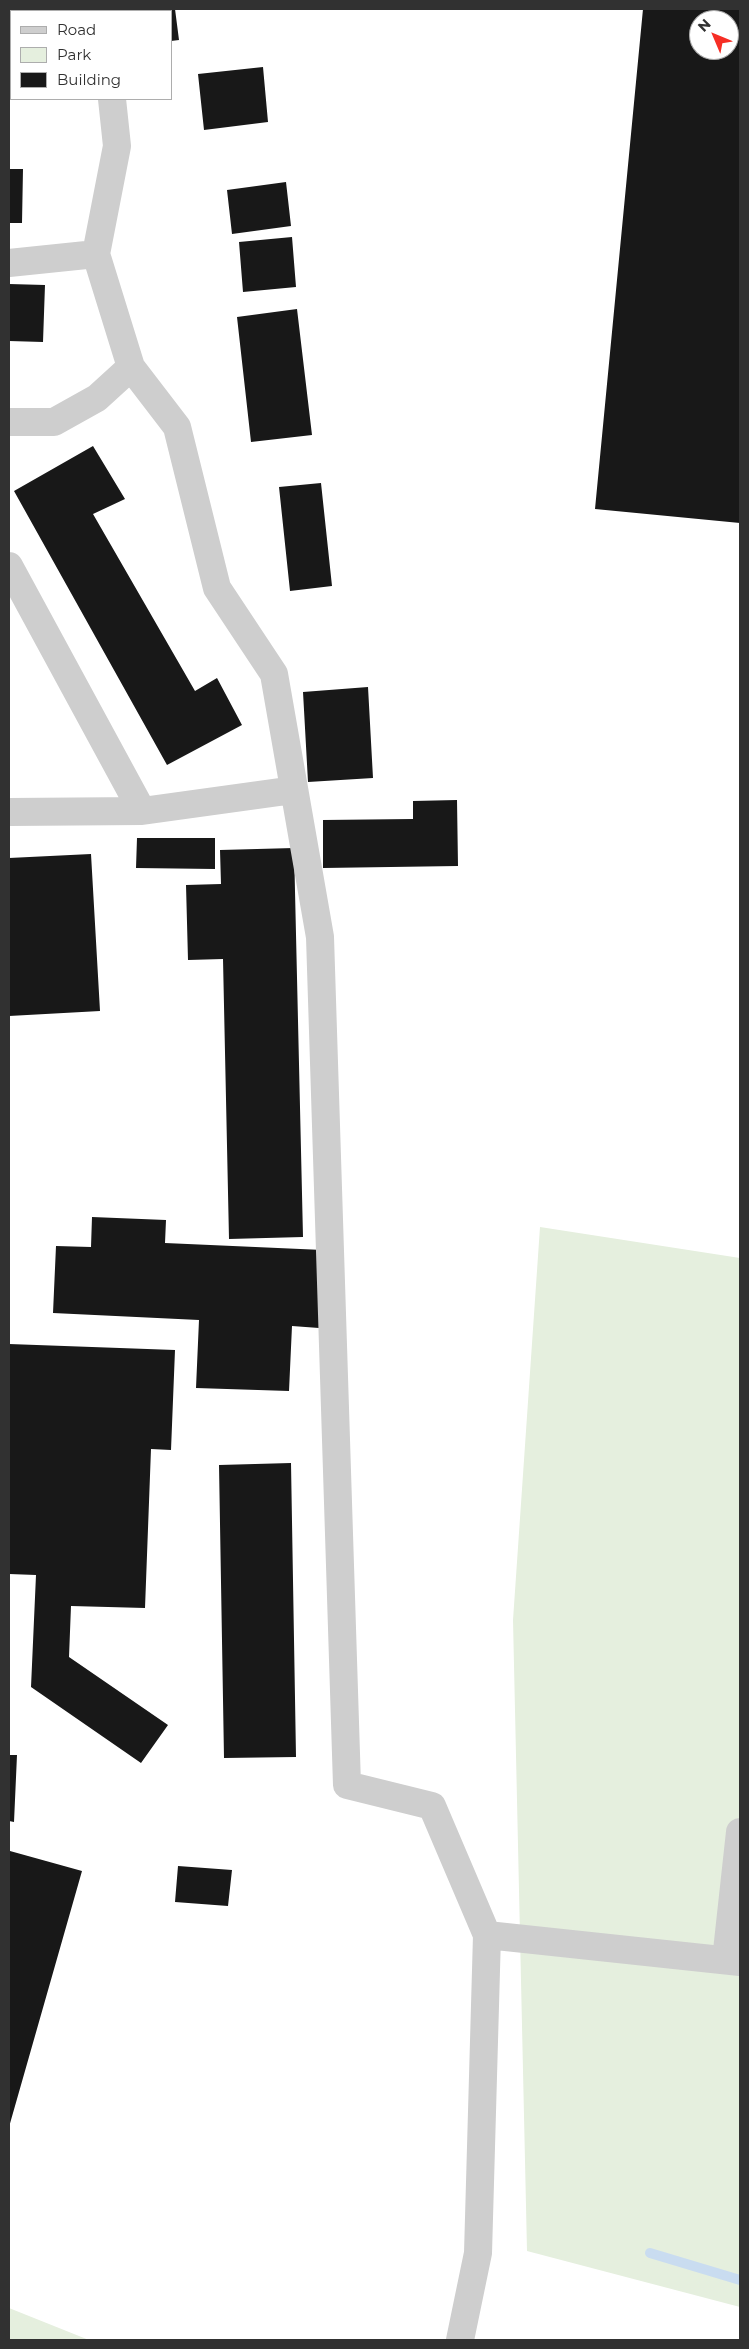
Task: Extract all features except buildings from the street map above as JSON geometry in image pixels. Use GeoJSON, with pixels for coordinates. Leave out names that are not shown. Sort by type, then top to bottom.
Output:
{"type":"FeatureCollection","features":[{"type":"Feature","properties":{"kind":"street"},"geometry":{"type":"LineString","coordinates":[[112,100],[117,146],[96,254],[130,367],[177,427],[218,588],[274,674],[320,937],[347,1785],[432,1806],[487,1935],[478,2253],[460,2340]]}},
{"type":"Feature","properties":{"kind":"street"},"geometry":{"type":"LineString","coordinates":[[9,263],[96,254]]}},
{"type":"Feature","properties":{"kind":"street"},"geometry":{"type":"LineString","coordinates":[[9,422],[54,422],[96,398],[130,367]]}},
{"type":"Feature","properties":{"kind":"street"},"geometry":{"type":"LineString","coordinates":[[9,566],[142,811]]}},
{"type":"Feature","properties":{"kind":"street"},"geometry":{"type":"LineString","coordinates":[[9,812],[142,811],[294,790]]}},
{"type":"Feature","properties":{"kind":"street"},"geometry":{"type":"LineString","coordinates":[[487,1935],[733,1961],[740,1832]]}},
{"type":"Feature","properties":{"kind":"green space"},"geometry":{"type":"Polygon","coordinates":[[[540,1227],[740,1258],[740,2307],[527,2251],[513,1620],[540,1227]]]}},
{"type":"Feature","properties":{"kind":"green space"},"geometry":{"type":"Polygon","coordinates":[[[9,2308],[89,2340],[9,2340],[9,2308]]]}},
{"type":"Feature","properties":{"kind":"waterway"},"geometry":{"type":"LineString","coordinates":[[650,2253],[740,2280]]}}]}
